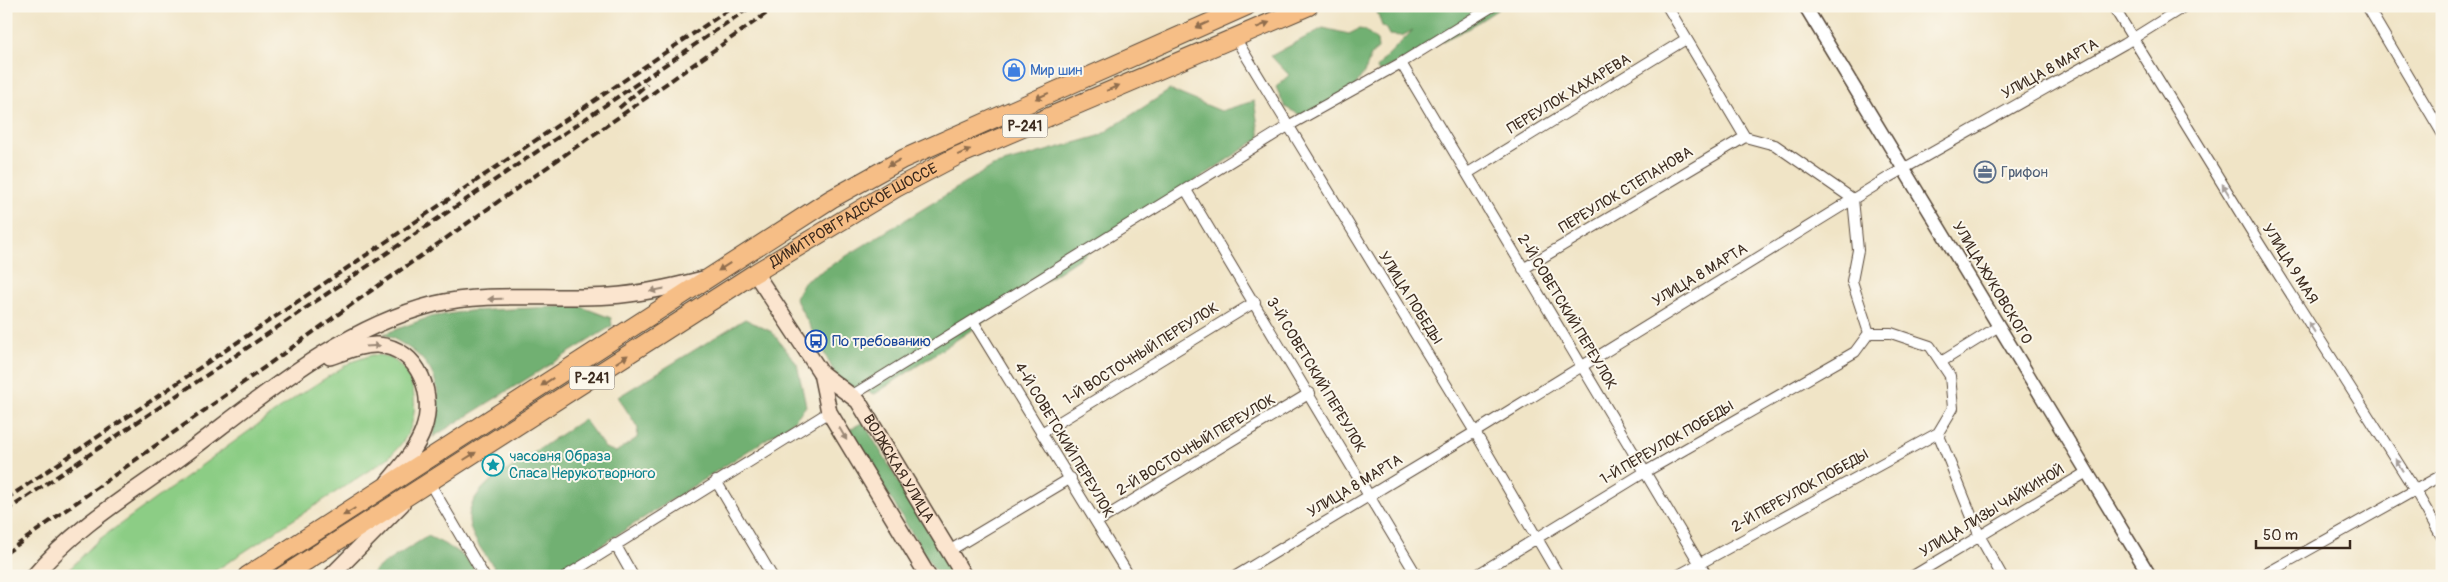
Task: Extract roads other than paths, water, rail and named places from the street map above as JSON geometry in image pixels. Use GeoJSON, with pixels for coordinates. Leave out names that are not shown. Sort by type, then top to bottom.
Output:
{"type":"FeatureCollection","features":[{"type":"Feature","properties":{"kind":"highway","name":"ДИМИТРОВГРАДСКОЕ ШОССЕ"},"geometry":{"type":"LineString","coordinates":[[381,491],[742,254],[831,199],[903,159],[1247,6]]}},
{"type":"Feature","properties":{"kind":"highway","name":"ДИМИТРОВГРАДСКОЕ ШОССЕ"},"geometry":{"type":"LineString","coordinates":[[422,486],[755,273],[896,188],[957,156],[1234,36],[1309,6]]}},
{"type":"Feature","properties":{"kind":"highway","name":"ВОЛЖСКАЯ УЛИЦА"},"geometry":{"type":"LineString","coordinates":[[742,254],[755,273]]}},
{"type":"Feature","properties":{"kind":"highway","name":"Р-241"},"geometry":{"type":"LineString","coordinates":[[282,576],[422,486]]}},
{"type":"Feature","properties":{"kind":"highway","name":"Р-241"},"geometry":{"type":"LineString","coordinates":[[247,576],[381,491]]}},
{"type":"Feature","properties":{"kind":"main road","name":"ВОЛЖСКАЯ УЛИЦА"},"geometry":{"type":"LineString","coordinates":[[755,273],[821,373],[858,401],[964,576]]}},
{"type":"Feature","properties":{"kind":"main road"},"geometry":{"type":"LineString","coordinates":[[34,576],[82,529],[309,363],[356,333],[385,320],[435,304],[460,300],[609,296],[654,291],[705,279]]}},
{"type":"Feature","properties":{"kind":"main road"},"geometry":{"type":"LineString","coordinates":[[309,363],[355,349],[377,345],[392,349],[407,358],[423,378],[428,396],[424,428],[413,450],[381,491]]}},
{"type":"Feature","properties":{"kind":"main road","name":"ВОЛЖСКАЯ УЛИЦА"},"geometry":{"type":"LineString","coordinates":[[821,373],[830,412],[928,576]]}},
{"type":"Feature","properties":{"kind":"main road"},"geometry":{"type":"LineString","coordinates":[[331,576],[422,486]]}},
{"type":"Feature","properties":{"kind":"street"},"geometry":{"type":"LineString","coordinates":[[851,396],[1288,126],[1401,63],[1493,6]]}},
{"type":"Feature","properties":{"kind":"street"},"geometry":{"type":"LineString","coordinates":[[1666,6],[1745,137],[1775,145],[1853,199],[1858,250],[1852,281],[1869,332],[1892,333],[1930,346],[1950,376],[1953,408],[1938,433],[1980,537],[2002,576]]}},
{"type":"Feature","properties":{"kind":"street","name":"УЛИЦА ЖУКОВСКОГО"},"geometry":{"type":"LineString","coordinates":[[1806,6],[2150,576]]}},
{"type":"Feature","properties":{"kind":"street","name":"УЛИЦА 9 МАЯ"},"geometry":{"type":"LineString","coordinates":[[2113,6],[2415,490],[2442,537]]}},
{"type":"Feature","properties":{"kind":"street","name":"УЛИЦА 8 МАРТА"},"geometry":{"type":"LineString","coordinates":[[1236,576],[1475,432],[1582,364],[1853,199],[2133,39],[2185,6]]}},
{"type":"Feature","properties":{"kind":"street"},"geometry":{"type":"LineString","coordinates":[[2367,6],[2442,133]]}},
{"type":"Feature","properties":{"kind":"street","name":"УЛИЦА ПОБЕДЫ"},"geometry":{"type":"LineString","coordinates":[[1234,36],[1475,432],[1559,576]]}},
{"type":"Feature","properties":{"kind":"street","name":"ПЕРЕУЛОК ХАХАРЕВА"},"geometry":{"type":"LineString","coordinates":[[1468,174],[1686,40]]}},
{"type":"Feature","properties":{"kind":"street","name":"2-Й СОВЕТСКИЙ ПЕРЕУЛОК"},"geometry":{"type":"LineString","coordinates":[[1401,63],[1707,576]]}},
{"type":"Feature","properties":{"kind":"street","name":"ПЕРЕУЛОК СТЕПАНОВА"},"geometry":{"type":"LineString","coordinates":[[1523,268],[1745,137]]}},
{"type":"Feature","properties":{"kind":"street","name":"3-Й СОВЕТСКИЙ ПЕРЕУЛОК"},"geometry":{"type":"LineString","coordinates":[[1186,190],[1310,393],[1417,576]]}},
{"type":"Feature","properties":{"kind":"street","name":"1-Й ВОСТОЧНЫЙ ПЕРЕУЛОК"},"geometry":{"type":"LineString","coordinates":[[1043,432],[1254,302]]}},
{"type":"Feature","properties":{"kind":"street","name":"4-Й СОВЕТСКИЙ ПЕРЕУЛОК"},"geometry":{"type":"LineString","coordinates":[[973,321],[1043,432],[1129,576]]}},
{"type":"Feature","properties":{"kind":"street"},"geometry":{"type":"LineString","coordinates":[[1941,362],[1999,326]]}},
{"type":"Feature","properties":{"kind":"street","name":"1-Й ПЕРЕУЛОК ПОБЕДЫ"},"geometry":{"type":"LineString","coordinates":[[1475,576],[1645,472],[1855,352],[1869,332]]}},
{"type":"Feature","properties":{"kind":"street","name":"2-Й ВОСТОЧНЫЙ ПЕРЕУЛОК"},"geometry":{"type":"LineString","coordinates":[[1097,522],[1310,393]]}},
{"type":"Feature","properties":{"kind":"street"},"geometry":{"type":"LineString","coordinates":[[566,576],[830,412]]}},
{"type":"Feature","properties":{"kind":"street","name":"2-Й ПЕРЕУЛОК ПОБЕДЫ"},"geometry":{"type":"LineString","coordinates":[[1677,576],[1938,433]]}},
{"type":"Feature","properties":{"kind":"street","name":"УЛИЦА ЛИЗЫ ЧАЙКИНОЙ"},"geometry":{"type":"LineString","coordinates":[[1913,576],[2087,472]]}},
{"type":"Feature","properties":{"kind":"street"},"geometry":{"type":"LineString","coordinates":[[2262,576],[2442,475]]}},
{"type":"Feature","properties":{"kind":"street"},"geometry":{"type":"LineString","coordinates":[[949,551],[1070,478]]}},
{"type":"Feature","properties":{"kind":"street"},"geometry":{"type":"LineString","coordinates":[[716,482],[772,576]]}},
{"type":"Feature","properties":{"kind":"street"},"geometry":{"type":"LineString","coordinates":[[422,486],[484,576]]}},
{"type":"Feature","properties":{"kind":"street"},"geometry":{"type":"LineString","coordinates":[[615,544],[634,576]]}},
{"type":"Feature","properties":{"kind":"railway"},"geometry":{"type":"LineString","coordinates":[[6,499],[734,6]]}},
{"type":"Feature","properties":{"kind":"railway"},"geometry":{"type":"LineString","coordinates":[[6,511],[752,6]]}},
{"type":"Feature","properties":{"kind":"railway"},"geometry":{"type":"LineString","coordinates":[[6,553],[365,295],[777,6]]}},
{"type":"Feature","properties":{"kind":"railway"},"geometry":{"type":"LineString","coordinates":[[619,108],[647,84]]}},
{"type":"Feature","properties":{"kind":"place","name":"Мир шин"},"geometry":{"type":"Point","coordinates":[1014,70]}},
{"type":"Feature","properties":{"kind":"place","name":"Грифон"},"geometry":{"type":"Point","coordinates":[1985,172]}},
{"type":"Feature","properties":{"kind":"place","name":"По требованию"},"geometry":{"type":"Point","coordinates":[816,341]}},
{"type":"Feature","properties":{"kind":"place","name":"часовня Образа Спаса Нерукотворного"},"geometry":{"type":"Point","coordinates":[493,465]}}]}
